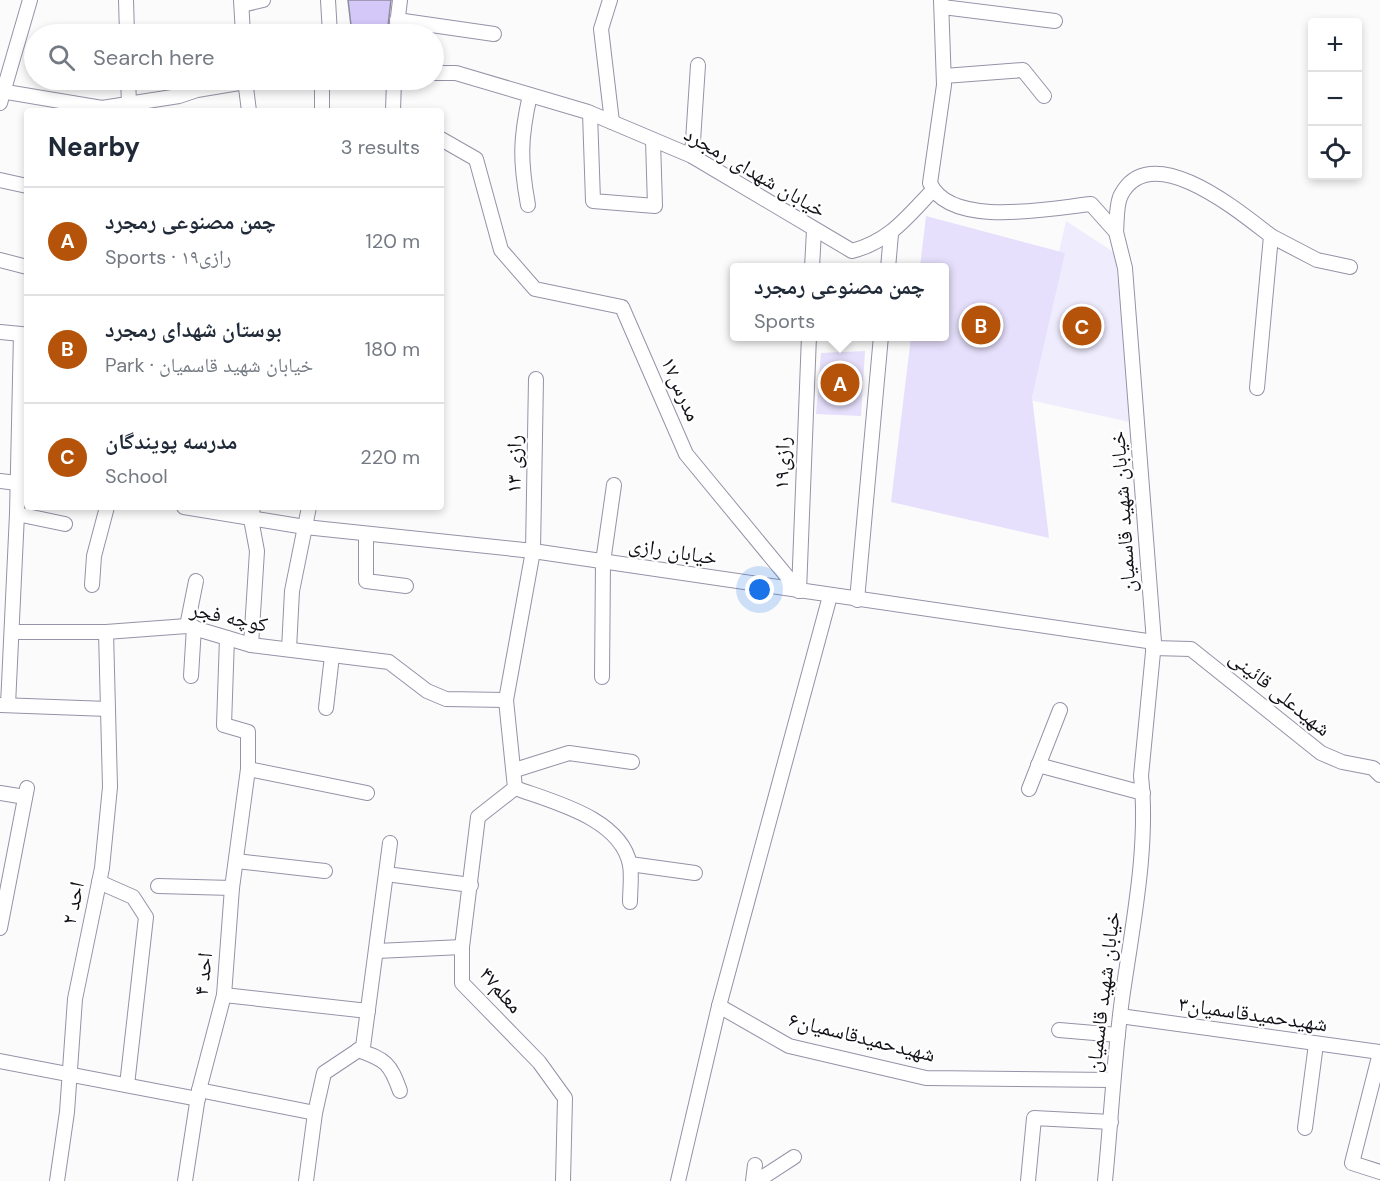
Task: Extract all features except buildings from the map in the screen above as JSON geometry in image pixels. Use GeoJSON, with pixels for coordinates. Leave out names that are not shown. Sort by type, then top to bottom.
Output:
{"type":"FeatureCollection","features":[{"type":"Feature","properties":{"kind":"street"},"geometry":{"type":"LineString","coordinates":[[29,0],[1,95],[102,108],[182,90]]}},
{"type":"Feature","properties":{"kind":"street"},"geometry":{"type":"LineString","coordinates":[[126,0],[127,24]]}},
{"type":"Feature","properties":{"kind":"street"},"geometry":{"type":"LineString","coordinates":[[242,24],[241,2],[263,0]]}},
{"type":"Feature","properties":{"kind":"street"},"geometry":{"type":"LineString","coordinates":[[320,0],[328,0],[329,24]]}},
{"type":"Feature","properties":{"kind":"street"},"geometry":{"type":"LineString","coordinates":[[397,24],[400,0]]}},
{"type":"Feature","properties":{"kind":"street"},"geometry":{"type":"LineString","coordinates":[[610,0],[601,29],[612,122]]}},
{"type":"Feature","properties":{"kind":"street"},"geometry":{"type":"LineString","coordinates":[[933,190],[930,183],[944,76],[942,4],[1055,21]]}},
{"type":"Feature","properties":{"kind":"street"},"geometry":{"type":"LineString","coordinates":[[397,20],[425,24]]}},
{"type":"Feature","properties":{"kind":"street"},"geometry":{"type":"LineString","coordinates":[[444,27],[494,34]]}},
{"type":"Feature","properties":{"kind":"street"},"geometry":{"type":"LineString","coordinates":[[692,156],[698,65]]}},
{"type":"Feature","properties":{"kind":"street"},"geometry":{"type":"LineString","coordinates":[[944,76],[1023,70],[1044,96]]}},
{"type":"Feature","properties":{"kind":"street","name":"خیابان شهدای رمجرد"},"geometry":{"type":"LineString","coordinates":[[444,73],[456,74],[590,113],[692,156],[852,251],[872,246],[891,234],[933,190]]}},
{"type":"Feature","properties":{"kind":"street"},"geometry":{"type":"LineString","coordinates":[[128,90],[129,102]]}},
{"type":"Feature","properties":{"kind":"street"},"geometry":{"type":"LineString","coordinates":[[182,108],[186,90]]}},
{"type":"Feature","properties":{"kind":"street"},"geometry":{"type":"LineString","coordinates":[[246,90],[249,108]]}},
{"type":"Feature","properties":{"kind":"street"},"geometry":{"type":"LineString","coordinates":[[322,90],[322,108]]}},
{"type":"Feature","properties":{"kind":"street"},"geometry":{"type":"LineString","coordinates":[[393,108],[394,90]]}},
{"type":"Feature","properties":{"kind":"street"},"geometry":{"type":"LineString","coordinates":[[528,206],[521,167],[522,133],[531,95]]}},
{"type":"Feature","properties":{"kind":"street"},"geometry":{"type":"LineString","coordinates":[[590,113],[594,201],[655,206],[653,140]]}},
{"type":"Feature","properties":{"kind":"street","name":"مدرس۱۷"},"geometry":{"type":"LineString","coordinates":[[444,141],[476,159],[501,250],[535,289],[622,307],[686,454],[799,591]]}},
{"type":"Feature","properties":{"kind":"street"},"geometry":{"type":"LineString","coordinates":[[1116,232],[1121,196],[1137,178],[1159,173],[1181,178],[1220,197],[1272,236],[1317,260],[1350,267]]}},
{"type":"Feature","properties":{"kind":"street"},"geometry":{"type":"LineString","coordinates":[[0,180],[24,185]]}},
{"type":"Feature","properties":{"kind":"street","name":"خیابان شهید قاسمیان"},"geometry":{"type":"LineString","coordinates":[[933,190],[941,197],[967,210],[1012,213],[1091,204],[1116,232],[1125,268],[1154,645],[1141,776],[1143,793],[1139,875],[1112,1080],[1111,1122],[1105,1181]]}},
{"type":"Feature","properties":{"kind":"street"},"geometry":{"type":"LineString","coordinates":[[812,263],[814,230]]}},
{"type":"Feature","properties":{"kind":"street"},"geometry":{"type":"LineString","coordinates":[[888,263],[891,234]]}},
{"type":"Feature","properties":{"kind":"street"},"geometry":{"type":"LineString","coordinates":[[1257,388],[1272,236]]}},
{"type":"Feature","properties":{"kind":"street"},"geometry":{"type":"LineString","coordinates":[[0,260],[24,266]]}},
{"type":"Feature","properties":{"kind":"street"},"geometry":{"type":"LineString","coordinates":[[0,332],[24,332],[23,465],[16,488],[12,632],[4,705],[108,710]]}},
{"type":"Feature","properties":{"kind":"street","name":"رازی۱۹"},"geometry":{"type":"LineString","coordinates":[[799,591],[809,341]]}},
{"type":"Feature","properties":{"kind":"street"},"geometry":{"type":"LineString","coordinates":[[857,600],[881,341]]}},
{"type":"Feature","properties":{"kind":"street","name":"رازی ۱۳"},"geometry":{"type":"LineString","coordinates":[[515,788],[515,770],[506,700],[533,551],[536,379]]}},
{"type":"Feature","properties":{"kind":"street"},"geometry":{"type":"LineString","coordinates":[[0,481],[16,488]]}},
{"type":"Feature","properties":{"kind":"street"},"geometry":{"type":"LineString","coordinates":[[602,677],[603,562],[614,484]]}},
{"type":"Feature","properties":{"kind":"street"},"geometry":{"type":"LineString","coordinates":[[92,585],[94,556],[106,510]]}},
{"type":"Feature","properties":{"kind":"street","name":"خیابان رازی"},"geometry":{"type":"LineString","coordinates":[[218,510],[252,513],[305,527],[533,551],[1154,645]]}},
{"type":"Feature","properties":{"kind":"street"},"geometry":{"type":"LineString","coordinates":[[289,650],[292,591],[308,510]]}},
{"type":"Feature","properties":{"kind":"street"},"geometry":{"type":"LineString","coordinates":[[251,645],[257,551],[252,513]]}},
{"type":"Feature","properties":{"kind":"street"},"geometry":{"type":"LineString","coordinates":[[17,514],[65,524]]}},
{"type":"Feature","properties":{"kind":"street"},"geometry":{"type":"LineString","coordinates":[[366,535],[366,581],[406,586]]}},
{"type":"Feature","properties":{"kind":"street"},"geometry":{"type":"LineString","coordinates":[[191,676],[190,626],[196,581]]}},
{"type":"Feature","properties":{"kind":"street"},"geometry":{"type":"LineString","coordinates":[[678,1181],[719,1006],[830,596]]}},
{"type":"Feature","properties":{"kind":"street","name":"کوچه فجر"},"geometry":{"type":"LineString","coordinates":[[12,632],[106,632],[190,626],[251,645],[389,662],[427,691],[446,699],[506,700]]}},
{"type":"Feature","properties":{"kind":"street","name":"احد ۲"},"geometry":{"type":"LineString","coordinates":[[57,1181],[67,1112],[68,1072],[75,999],[99,882],[110,787],[106,632]]}},
{"type":"Feature","properties":{"kind":"street","name":"احد ۴"},"geometry":{"type":"LineString","coordinates":[[185,1181],[198,1095],[224,995],[232,888],[248,769],[248,732],[224,725],[227,638]]}},
{"type":"Feature","properties":{"kind":"street","name":"شهیدعلی قائینی"},"geometry":{"type":"LineString","coordinates":[[1154,645],[1191,649],[1321,753],[1342,762],[1372,768],[1380,775]]}},
{"type":"Feature","properties":{"kind":"street"},"geometry":{"type":"LineString","coordinates":[[326,708],[332,656]]}},
{"type":"Feature","properties":{"kind":"street"},"geometry":{"type":"LineString","coordinates":[[1029,789],[1060,710]]}},
{"type":"Feature","properties":{"kind":"street"},"geometry":{"type":"LineString","coordinates":[[515,770],[570,753],[632,762]]}},
{"type":"Feature","properties":{"kind":"street"},"geometry":{"type":"LineString","coordinates":[[1038,765],[1143,793]]}},
{"type":"Feature","properties":{"kind":"street"},"geometry":{"type":"LineString","coordinates":[[248,769],[367,793]]}},
{"type":"Feature","properties":{"kind":"street"},"geometry":{"type":"LineString","coordinates":[[515,788],[582,812],[618,839],[630,864],[630,902]]}},
{"type":"Feature","properties":{"kind":"street","name":"معلم۴۷"},"geometry":{"type":"LineString","coordinates":[[515,788],[478,817],[462,947],[462,983],[539,1062],[565,1098],[563,1181]]}},
{"type":"Feature","properties":{"kind":"street"},"geometry":{"type":"LineString","coordinates":[[0,793],[26,792],[5,869],[0,928]]}},
{"type":"Feature","properties":{"kind":"street"},"geometry":{"type":"LineString","coordinates":[[306,1181],[315,1113],[324,1072],[363,1047],[390,843]]}},
{"type":"Feature","properties":{"kind":"street"},"geometry":{"type":"LineString","coordinates":[[236,861],[325,871]]}},
{"type":"Feature","properties":{"kind":"street"},"geometry":{"type":"LineString","coordinates":[[630,864],[695,873]]}},
{"type":"Feature","properties":{"kind":"street"},"geometry":{"type":"LineString","coordinates":[[386,874],[471,885]]}},
{"type":"Feature","properties":{"kind":"street"},"geometry":{"type":"LineString","coordinates":[[99,882],[133,897],[146,917],[127,1085]]}},
{"type":"Feature","properties":{"kind":"street"},"geometry":{"type":"LineString","coordinates":[[158,886],[232,888]]}},
{"type":"Feature","properties":{"kind":"street"},"geometry":{"type":"LineString","coordinates":[[377,951],[462,947]]}},
{"type":"Feature","properties":{"kind":"street"},"geometry":{"type":"LineString","coordinates":[[224,995],[368,1011]]}},
{"type":"Feature","properties":{"kind":"street","name":"شهیدحمیدقاسمیان۶"},"geometry":{"type":"LineString","coordinates":[[719,1006],[789,1046],[926,1078],[1112,1080]]}},
{"type":"Feature","properties":{"kind":"street","name":"شهیدحمیدقاسمیان۳"},"geometry":{"type":"LineString","coordinates":[[1120,1016],[1380,1053]]}},
{"type":"Feature","properties":{"kind":"street"},"geometry":{"type":"LineString","coordinates":[[1059,1030],[1118,1035]]}},
{"type":"Feature","properties":{"kind":"street"},"geometry":{"type":"LineString","coordinates":[[1305,1128],[1316,1044]]}},
{"type":"Feature","properties":{"kind":"street"},"geometry":{"type":"LineString","coordinates":[[358,1050],[381,1059],[392,1067],[400,1091]]}},
{"type":"Feature","properties":{"kind":"street"},"geometry":{"type":"LineString","coordinates":[[1380,1053],[1352,1163],[1380,1172]]}},
{"type":"Feature","properties":{"kind":"street"},"geometry":{"type":"LineString","coordinates":[[0,1061],[68,1072],[127,1085],[315,1113]]}},
{"type":"Feature","properties":{"kind":"street"},"geometry":{"type":"LineString","coordinates":[[1028,1181],[1034,1118],[1111,1122]]}},
{"type":"Feature","properties":{"kind":"street"},"geometry":{"type":"LineString","coordinates":[[755,1181],[794,1157]]}},
{"type":"Feature","properties":{"kind":"street"},"geometry":{"type":"LineString","coordinates":[[755,1165],[755,1181]]}},
{"type":"Feature","properties":{"kind":"shaded area"},"geometry":{"type":"Polygon","coordinates":[[[926,216],[1065,253],[1032,397],[1049,538],[891,502],[911,341],[949,341],[949,263],[920,263],[926,216]]]}},
{"type":"Feature","properties":{"kind":"shaded area"},"geometry":{"type":"Polygon","coordinates":[[[1066,221],[1115,253],[1134,423],[1025,399],[1066,221]]]}},
{"type":"Feature","properties":{"kind":"shaded area"},"geometry":{"type":"Polygon","coordinates":[[[865,351],[861,416],[816,414],[821,353],[865,351]]]}},
{"type":"Feature","properties":{"kind":"place","name":"بوستان شهدای رمجرد"},"geometry":{"type":"Point","coordinates":[981,325]}},
{"type":"Feature","properties":{"kind":"place","name":"مدرسه پویندگان"},"geometry":{"type":"Point","coordinates":[1082,326]}},
{"type":"Feature","properties":{"kind":"place","name":"چمن مصنوعی رمجرد"},"geometry":{"type":"Point","coordinates":[840,383]}}]}
